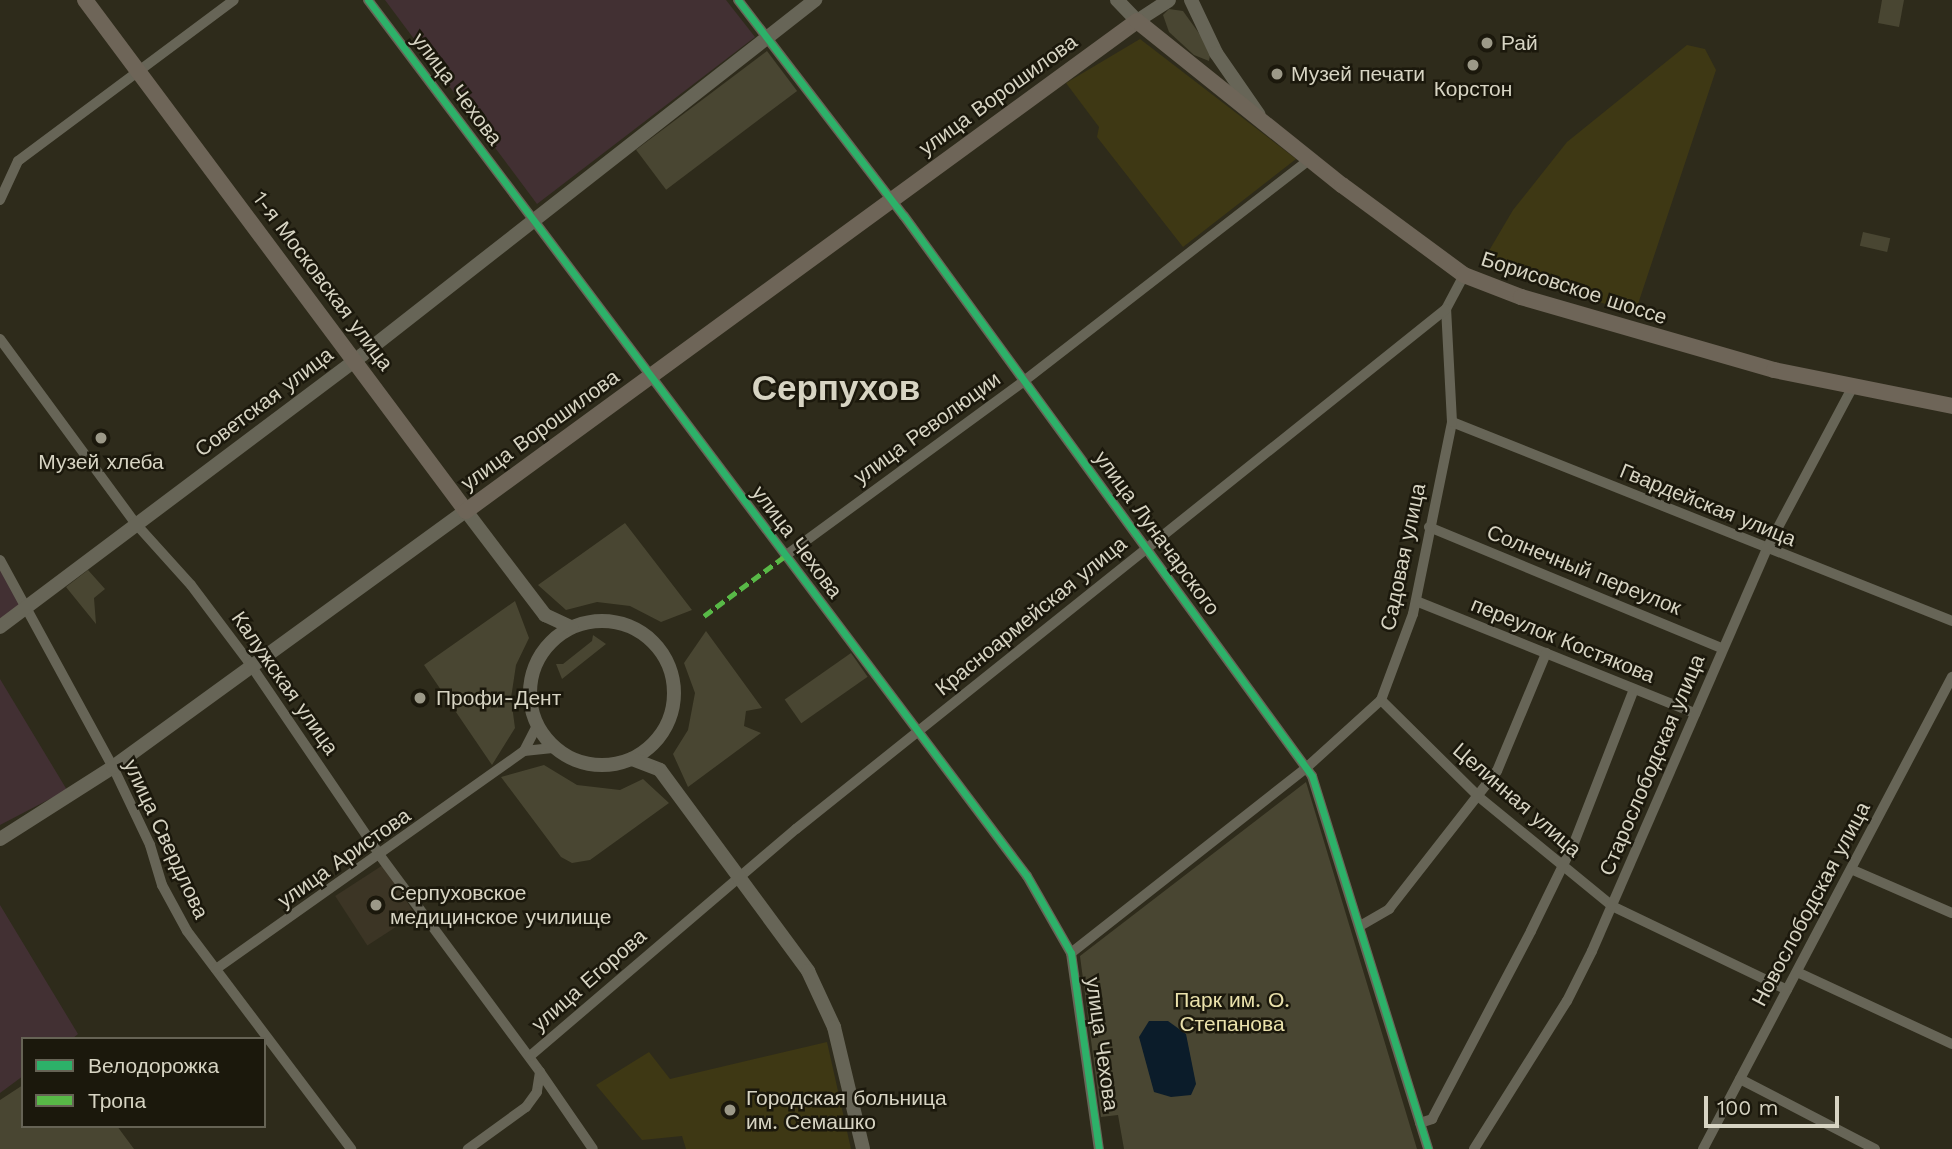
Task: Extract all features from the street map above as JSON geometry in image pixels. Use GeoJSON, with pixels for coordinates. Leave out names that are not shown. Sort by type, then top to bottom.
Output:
{"type":"FeatureCollection","features":[{"type":"Feature","properties":{"kind":"main road","name":"1-я Московская улица"},"geometry":{"type":"LineString","coordinates":[[85,0],[356,359],[466,511]]}},
{"type":"Feature","properties":{"kind":"main road","name":"Борисовское шоссе"},"geometry":{"type":"LineString","coordinates":[[1138,20],[1196,70],[1464,275],[1635,331],[1852,388],[1952,406]]}},
{"type":"Feature","properties":{"kind":"main road","name":"улица Ворошилова"},"geometry":{"type":"LineString","coordinates":[[466,511],[1138,20]]}},
{"type":"Feature","properties":{"kind":"street"},"geometry":{"type":"LineString","coordinates":[[0,200],[18,161],[234,0]]}},
{"type":"Feature","properties":{"kind":"street","name":"улица Чехова"},"geometry":{"type":"LineString","coordinates":[[369,0],[1027,876],[1071,953],[1099,1149]]}},
{"type":"Feature","properties":{"kind":"street","name":"улица Луначарского"},"geometry":{"type":"LineString","coordinates":[[738,0],[891,199],[1306,768],[1360,926],[1428,1149]]}},
{"type":"Feature","properties":{"kind":"street","name":"Советская улица"},"geometry":{"type":"LineString","coordinates":[[0,627],[356,359],[815,0]]}},
{"type":"Feature","properties":{"kind":"street"},"geometry":{"type":"LineString","coordinates":[[1117,0],[1138,20]]}},
{"type":"Feature","properties":{"kind":"street","name":"улица Ворошилова"},"geometry":{"type":"LineString","coordinates":[[1138,20],[1169,0]]}},
{"type":"Feature","properties":{"kind":"street"},"geometry":{"type":"LineString","coordinates":[[1191,0],[1216,54],[1264,121]]}},
{"type":"Feature","properties":{"kind":"street"},"geometry":{"type":"LineString","coordinates":[[1196,70],[1211,65],[1216,54]]}},
{"type":"Feature","properties":{"kind":"street","name":"улица Революции"},"geometry":{"type":"LineString","coordinates":[[785,556],[1024,381],[1311,158]]}},
{"type":"Feature","properties":{"kind":"street"},"geometry":{"type":"LineString","coordinates":[[1446,309],[1464,275]]}},
{"type":"Feature","properties":{"kind":"street","name":"Садовая улица"},"geometry":{"type":"LineString","coordinates":[[1071,953],[1306,768],[1381,701],[1416,601],[1452,422],[1446,309]]}},
{"type":"Feature","properties":{"kind":"street","name":"Красноармейская улица"},"geometry":{"type":"LineString","coordinates":[[740,876],[1146,547],[1446,309]]}},
{"type":"Feature","properties":{"kind":"street","name":"Калужская улица"},"geometry":{"type":"LineString","coordinates":[[0,339],[136,524],[191,585],[252,668],[381,857],[530,1056]]}},
{"type":"Feature","properties":{"kind":"street","name":"Старослободская улица"},"geometry":{"type":"LineString","coordinates":[[1474,1149],[1567,1001],[1612,906],[1766,550],[1852,388]]}},
{"type":"Feature","properties":{"kind":"street","name":"Гвардейская улица"},"geometry":{"type":"LineString","coordinates":[[1452,422],[1766,550],[1952,621]]}},
{"type":"Feature","properties":{"kind":"street","name":"улица Ворошилова"},"geometry":{"type":"LineString","coordinates":[[0,839],[113,767],[466,511]]}},
{"type":"Feature","properties":{"kind":"street","name":"1-я Московская улица"},"geometry":{"type":"LineString","coordinates":[[466,511],[545,615]]}},
{"type":"Feature","properties":{"kind":"street","name":"Солнечный переулок"},"geometry":{"type":"LineString","coordinates":[[1429,527],[1723,649]]}},
{"type":"Feature","properties":{"kind":"street","name":"улица Свердлова"},"geometry":{"type":"LineString","coordinates":[[0,560],[113,767],[150,845],[162,885],[187,930],[351,1149]]}},
{"type":"Feature","properties":{"kind":"street","name":"переулок Костякова"},"geometry":{"type":"LineString","coordinates":[[1416,601],[1695,713]]}},
{"type":"Feature","properties":{"kind":"street"},"geometry":{"type":"LineString","coordinates":[[545,615],[571,627]]}},
{"type":"Feature","properties":{"kind":"street"},"geometry":{"type":"LineString","coordinates":[[545,615],[549,642]]}},
{"type":"Feature","properties":{"kind":"street"},"geometry":{"type":"LineString","coordinates":[[660,771],[657,741],[675,698],[669,663],[662,651],[650,638],[617,622],[571,627],[549,642],[530,682],[530,702],[537,725],[555,748],[585,764],[632,759],[660,771],[682,799],[740,876],[823,998],[863,1149]]}},
{"type":"Feature","properties":{"kind":"street"},"geometry":{"type":"LineString","coordinates":[[1360,926],[1389,909],[1497,771],[1546,653]]}},
{"type":"Feature","properties":{"kind":"street","name":"Новослободская улица"},"geometry":{"type":"LineString","coordinates":[[1703,1149],[1853,870],[1952,677]]}},
{"type":"Feature","properties":{"kind":"street"},"geometry":{"type":"LineString","coordinates":[[1420,1123],[1432,1119],[1531,931],[1594,794],[1634,689]]}},
{"type":"Feature","properties":{"kind":"street","name":"Целинная улица"},"geometry":{"type":"LineString","coordinates":[[1381,701],[1479,797],[1612,906],[1787,990]]}},
{"type":"Feature","properties":{"kind":"street"},"geometry":{"type":"LineString","coordinates":[[524,751],[537,725]]}},
{"type":"Feature","properties":{"kind":"street"},"geometry":{"type":"LineString","coordinates":[[632,759],[657,741]]}},
{"type":"Feature","properties":{"kind":"street"},"geometry":{"type":"LineString","coordinates":[[524,751],[555,748]]}},
{"type":"Feature","properties":{"kind":"street","name":"улица Аристова"},"geometry":{"type":"LineString","coordinates":[[216,970],[381,857],[524,751]]}},
{"type":"Feature","properties":{"kind":"street"},"geometry":{"type":"LineString","coordinates":[[1853,870],[1952,913]]}},
{"type":"Feature","properties":{"kind":"street","name":"улица Егорова"},"geometry":{"type":"LineString","coordinates":[[540,1072],[530,1056],[740,876]]}},
{"type":"Feature","properties":{"kind":"street"},"geometry":{"type":"LineString","coordinates":[[1797,972],[1952,1044]]}},
{"type":"Feature","properties":{"kind":"street"},"geometry":{"type":"LineString","coordinates":[[468,1149],[526,1107],[537,1091],[540,1072]]}},
{"type":"Feature","properties":{"kind":"street"},"geometry":{"type":"LineString","coordinates":[[540,1072],[593,1149]]}},
{"type":"Feature","properties":{"kind":"street"},"geometry":{"type":"LineString","coordinates":[[1740,1079],[1875,1149]]}},
{"type":"Feature","properties":{"kind":"shaded area"},"geometry":{"type":"Polygon","coordinates":[[[385,0],[726,0],[755,37],[537,204],[385,0]]]}},
{"type":"Feature","properties":{"kind":"shaded area"},"geometry":{"type":"Polygon","coordinates":[[[1140,39],[1296,159],[1183,247],[1097,137],[1099,127],[1066,83],[1140,39]]]}},
{"type":"Feature","properties":{"kind":"shaded area"},"geometry":{"type":"Polygon","coordinates":[[[1687,45],[1705,49],[1716,70],[1635,313],[1480,266],[1513,210],[1567,142],[1687,45]]]}},
{"type":"Feature","properties":{"kind":"shaded area"},"geometry":{"type":"Polygon","coordinates":[[[0,567],[22,603],[0,619],[0,567]]]}},
{"type":"Feature","properties":{"kind":"shaded area"},"geometry":{"type":"Polygon","coordinates":[[[0,679],[67,790],[0,825],[0,679]]]}},
{"type":"Feature","properties":{"kind":"shaded area","name":"Серпуховское медицинское училище"},"geometry":{"type":"Polygon","coordinates":[[[383,865],[415,914],[367,946],[335,896],[383,865]]]}},
{"type":"Feature","properties":{"kind":"shaded area"},"geometry":{"type":"Polygon","coordinates":[[[0,905],[78,1034],[74,1037],[21,1037],[21,1077],[0,1093],[0,905]]]}},
{"type":"Feature","properties":{"kind":"shaded area","name":"Городская больница им. Семашко"},"geometry":{"type":"Polygon","coordinates":[[[827,1042],[851,1149],[686,1149],[682,1136],[642,1140],[596,1085],[649,1052],[670,1079],[827,1042]]]}},
{"type":"Feature","properties":{"kind":"green space"},"geometry":{"type":"Polygon","coordinates":[[[1882,0],[1904,0],[1899,27],[1878,23],[1882,0]]]}},
{"type":"Feature","properties":{"kind":"green space"},"geometry":{"type":"Polygon","coordinates":[[[1169,9],[1183,11],[1211,50],[1209,61],[1194,55],[1169,32],[1163,15],[1169,9]]]}},
{"type":"Feature","properties":{"kind":"green space"},"geometry":{"type":"Polygon","coordinates":[[[767,51],[797,91],[666,190],[636,150],[767,51]]]}},
{"type":"Feature","properties":{"kind":"green space"},"geometry":{"type":"Polygon","coordinates":[[[1863,232],[1890,238],[1887,252],[1860,246],[1863,232]]]}},
{"type":"Feature","properties":{"kind":"green space"},"geometry":{"type":"Polygon","coordinates":[[[625,523],[692,610],[661,622],[630,606],[597,602],[566,610],[538,585],[625,523]]]}},
{"type":"Feature","properties":{"kind":"green space"},"geometry":{"type":"Polygon","coordinates":[[[88,570],[105,589],[94,598],[96,624],[66,587],[88,570]]]}},
{"type":"Feature","properties":{"kind":"green space"},"geometry":{"type":"Polygon","coordinates":[[[515,601],[529,638],[516,665],[511,698],[515,728],[492,765],[424,665],[515,601]]]}},
{"type":"Feature","properties":{"kind":"green space"},"geometry":{"type":"Polygon","coordinates":[[[706,631],[762,708],[746,711],[744,726],[761,733],[688,787],[673,754],[688,730],[695,693],[684,663],[706,631]]]}},
{"type":"Feature","properties":{"kind":"green space"},"geometry":{"type":"Polygon","coordinates":[[[593,635],[606,644],[562,679],[556,664],[563,664],[592,641],[593,635]]]}},
{"type":"Feature","properties":{"kind":"green space"},"geometry":{"type":"Polygon","coordinates":[[[851,653],[868,677],[801,723],[785,699],[851,653]]]}},
{"type":"Feature","properties":{"kind":"green space"},"geometry":{"type":"Polygon","coordinates":[[[544,765],[577,785],[620,790],[643,779],[669,803],[590,860],[572,863],[561,857],[501,777],[544,765]]]}},
{"type":"Feature","properties":{"kind":"green space","name":"Парк им. О. Степанова"},"geometry":{"type":"Polygon","coordinates":[[[1306,782],[1417,1149],[1124,1149],[1118,1115],[1101,1117],[1080,956],[1306,782]]]}},
{"type":"Feature","properties":{"kind":"green space"},"geometry":{"type":"Polygon","coordinates":[[[21,1086],[21,1128],[118,1128],[134,1149],[0,1149],[0,1100],[21,1086]]]}},
{"type":"Feature","properties":{"kind":"water"},"geometry":{"type":"Polygon","coordinates":[[[1149,1021],[1168,1021],[1186,1034],[1196,1084],[1191,1095],[1171,1097],[1154,1092],[1139,1037],[1149,1021]]]}},
{"type":"Feature","properties":{"kind":"marked path"},"geometry":{"type":"LineString","coordinates":[[704,616],[785,556]]}},
{"type":"Feature","properties":{"kind":"cycle path"},"geometry":{"type":"LineString","coordinates":[[368,0],[1027,876],[1071,953],[1099,1149]]}},
{"type":"Feature","properties":{"kind":"cycle path"},"geometry":{"type":"LineString","coordinates":[[738,0],[904,216],[1312,776],[1428,1149]]}},
{"type":"Feature","properties":{"kind":"place","name":"Рай"},"geometry":{"type":"Point","coordinates":[1487,43]}},
{"type":"Feature","properties":{"kind":"place","name":"Корстон"},"geometry":{"type":"Point","coordinates":[1473,65]}},
{"type":"Feature","properties":{"kind":"place","name":"Музей печати"},"geometry":{"type":"Point","coordinates":[1277,74]}},
{"type":"Feature","properties":{"kind":"place","name":"Музей хлеба"},"geometry":{"type":"Point","coordinates":[101,438]}},
{"type":"Feature","properties":{"kind":"place","name":"Профи-Дент"},"geometry":{"type":"Point","coordinates":[420,698]}},
{"type":"Feature","properties":{"kind":"place","name":"Серпуховское медицинское училище"},"geometry":{"type":"Point","coordinates":[376,905]}},
{"type":"Feature","properties":{"kind":"place","name":"Городская больница им. Семашко"},"geometry":{"type":"Point","coordinates":[730,1110]}},
{"type":"Feature","properties":{"kind":"district","name":"Серпухов"},"geometry":{"type":"Point","coordinates":[836,388]}}]}
